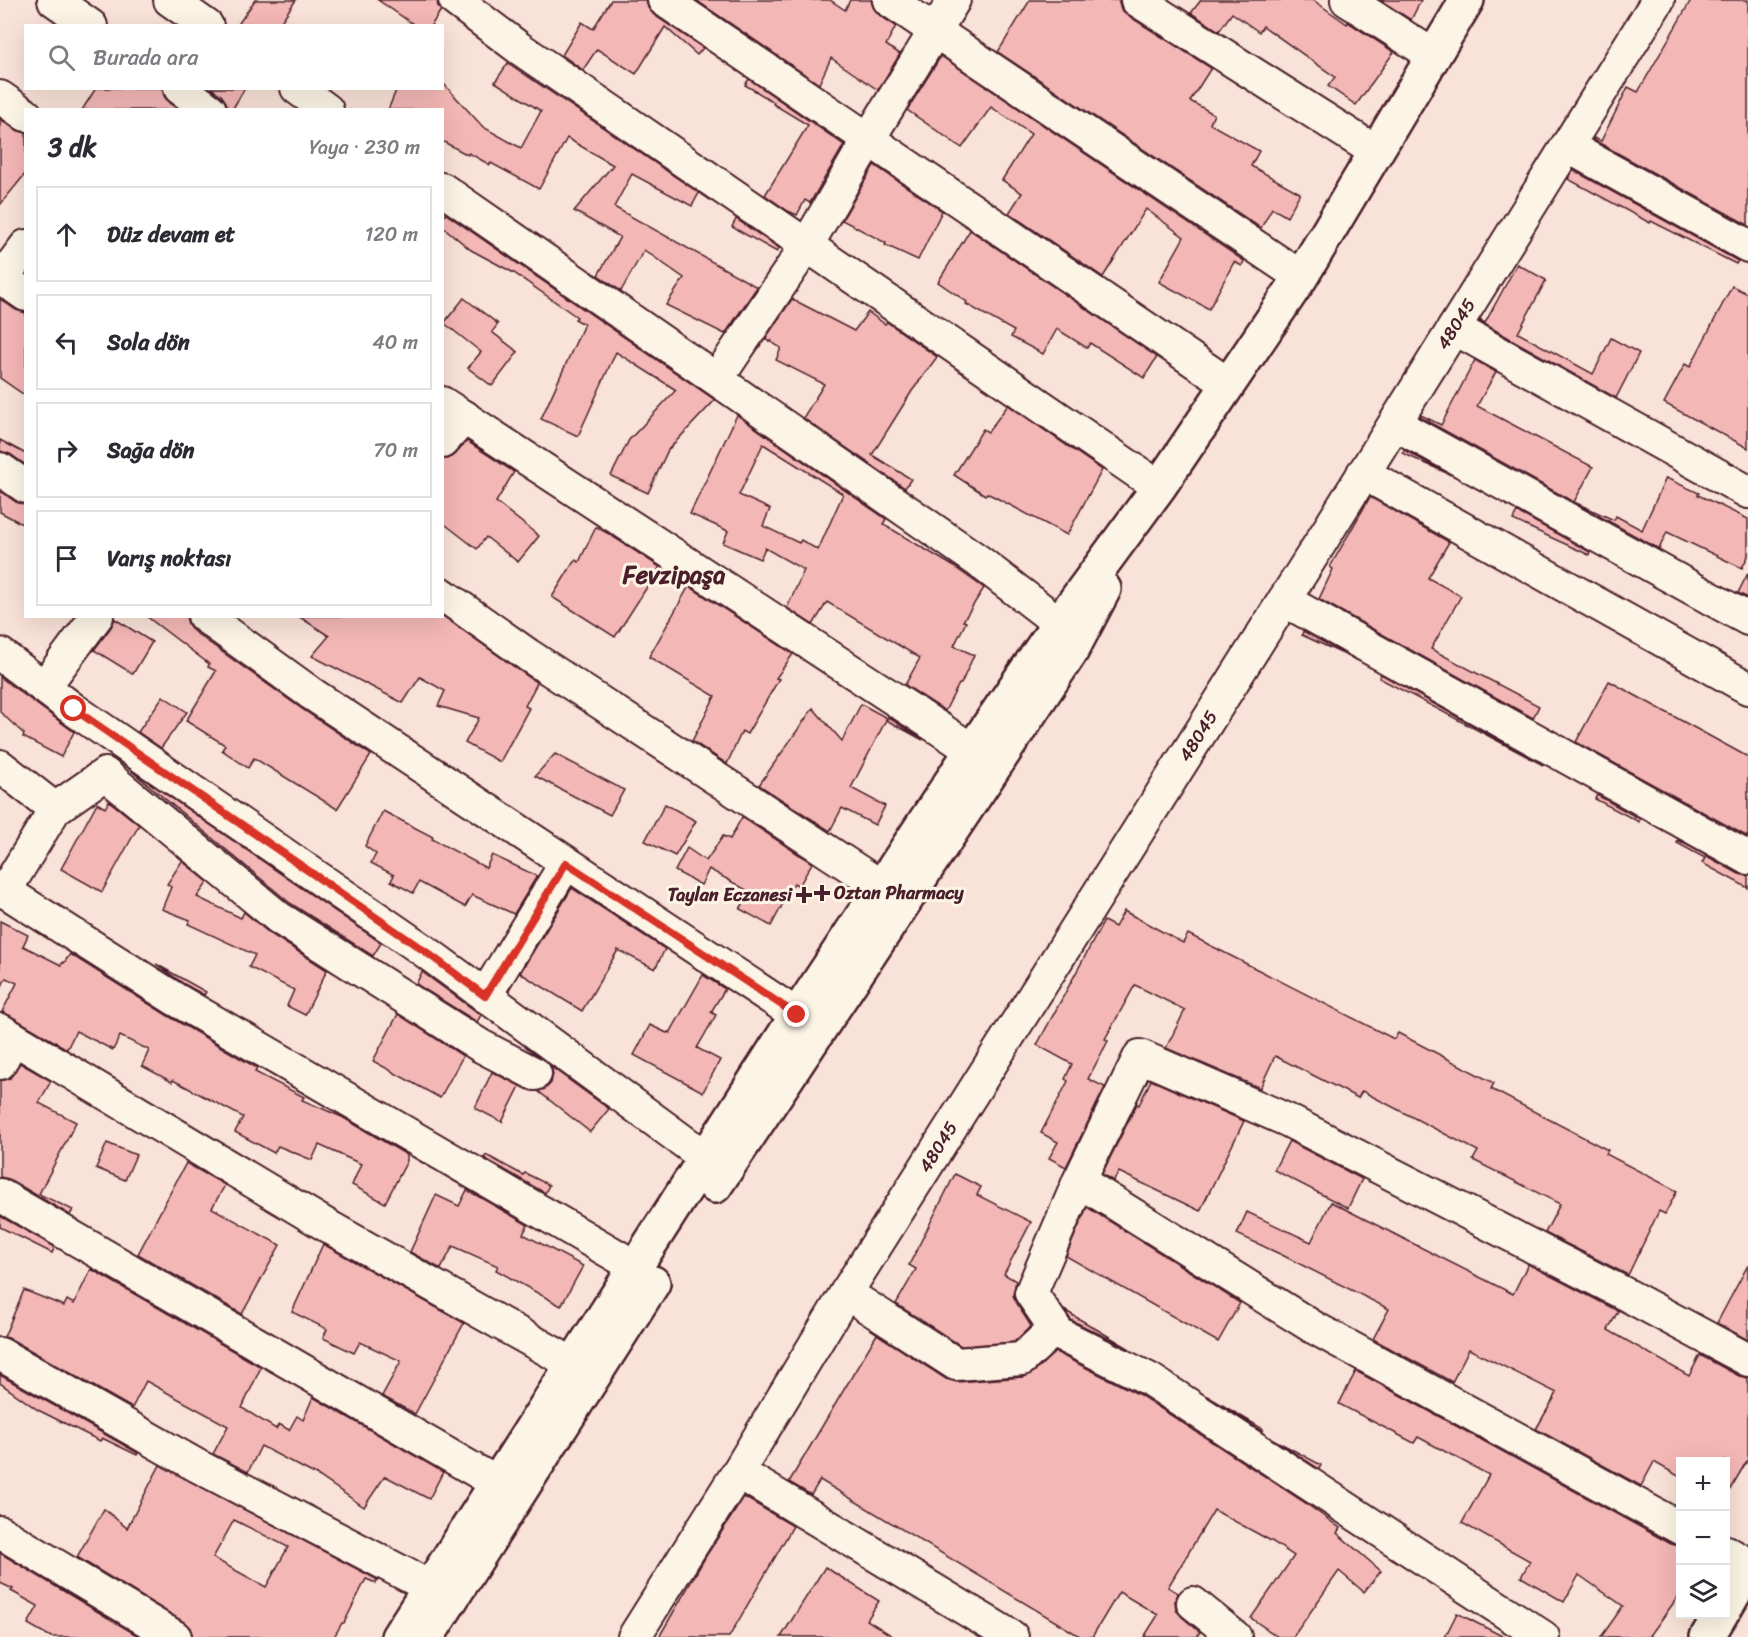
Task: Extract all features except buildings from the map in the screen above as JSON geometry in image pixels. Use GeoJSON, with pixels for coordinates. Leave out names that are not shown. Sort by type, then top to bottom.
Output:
{"type":"FeatureCollection","features":[{"type":"Feature","properties":{"kind":"main road"},"geometry":{"type":"LineString","coordinates":[[398,1637],[797,1015],[972,750],[1059,623],[1159,487],[1301,277],[1467,0]]}},
{"type":"Feature","properties":{"kind":"main road"},"geometry":{"type":"LineString","coordinates":[[427,1637],[726,1168],[1072,650],[1159,487]]}},
{"type":"Feature","properties":{"kind":"main road"},"geometry":{"type":"LineString","coordinates":[[1730,1599],[1748,1569]]}},
{"type":"Feature","properties":{"kind":"main road"},"geometry":{"type":"LineString","coordinates":[[1707,1637],[1718,1619]]}},
{"type":"Feature","properties":{"kind":"street"},"geometry":{"type":"LineString","coordinates":[[54,0],[88,24]]}},
{"type":"Feature","properties":{"kind":"street"},"geometry":{"type":"LineString","coordinates":[[170,0],[204,24]]}},
{"type":"Feature","properties":{"kind":"street"},"geometry":{"type":"LineString","coordinates":[[455,0],[529,54],[1159,487]]}},
{"type":"Feature","properties":{"kind":"street"},"geometry":{"type":"LineString","coordinates":[[664,0],[1228,384]]}},
{"type":"Feature","properties":{"kind":"street"},"geometry":{"type":"LineString","coordinates":[[889,0],[1301,277]]}},
{"type":"Feature","properties":{"kind":"street"},"geometry":{"type":"LineString","coordinates":[[717,379],[807,245],[954,0]]}},
{"type":"Feature","properties":{"kind":"street"},"geometry":{"type":"LineString","coordinates":[[1137,0],[1375,151]]}},
{"type":"Feature","properties":{"kind":"street"},"geometry":{"type":"LineString","coordinates":[[1347,0],[1434,56]]}},
{"type":"Feature","properties":{"kind":"street","name":"48045"},"geometry":{"type":"LineString","coordinates":[[634,1637],[738,1472],[846,1293],[1395,424],[1658,0]]}},
{"type":"Feature","properties":{"kind":"street"},"geometry":{"type":"LineString","coordinates":[[183,90],[207,108]]}},
{"type":"Feature","properties":{"kind":"street"},"geometry":{"type":"LineString","coordinates":[[300,90],[324,108]]}},
{"type":"Feature","properties":{"kind":"street"},"geometry":{"type":"LineString","coordinates":[[0,97],[24,114]]}},
{"type":"Feature","properties":{"kind":"street"},"geometry":{"type":"LineString","coordinates":[[1567,146],[1748,246]]}},
{"type":"Feature","properties":{"kind":"street"},"geometry":{"type":"LineString","coordinates":[[444,190],[977,560],[1059,623]]}},
{"type":"Feature","properties":{"kind":"street"},"geometry":{"type":"LineString","coordinates":[[9,283],[24,250]]}},
{"type":"Feature","properties":{"kind":"street"},"geometry":{"type":"LineString","coordinates":[[1454,328],[1748,492]]}},
{"type":"Feature","properties":{"kind":"street"},"geometry":{"type":"LineString","coordinates":[[444,437],[454,410],[972,750]]}},
{"type":"Feature","properties":{"kind":"street"},"geometry":{"type":"LineString","coordinates":[[1395,424],[1748,619]]}},
{"type":"Feature","properties":{"kind":"street"},"geometry":{"type":"LineString","coordinates":[[0,469],[24,486]]}},
{"type":"Feature","properties":{"kind":"street"},"geometry":{"type":"LineString","coordinates":[[1363,473],[1748,688]]}},
{"type":"Feature","properties":{"kind":"street"},"geometry":{"type":"LineString","coordinates":[[444,595],[528,655],[882,887]]}},
{"type":"Feature","properties":{"kind":"street"},"geometry":{"type":"LineString","coordinates":[[1284,600],[1748,858]]}},
{"type":"Feature","properties":{"kind":"street"},"geometry":{"type":"LineString","coordinates":[[44,687],[96,618]]}},
{"type":"Feature","properties":{"kind":"street"},"geometry":{"type":"LineString","coordinates":[[207,618],[312,694],[797,1015]]}},
{"type":"Feature","properties":{"kind":"street"},"geometry":{"type":"LineString","coordinates":[[0,654],[44,687],[426,952],[706,1158]]}},
{"type":"Feature","properties":{"kind":"street"},"geometry":{"type":"LineString","coordinates":[[0,766],[55,809]]}},
{"type":"Feature","properties":{"kind":"street"},"geometry":{"type":"LineString","coordinates":[[535,1074],[481,1046],[279,918],[105,774],[55,809],[2,889],[175,999],[636,1267]]}},
{"type":"Feature","properties":{"kind":"street"},"geometry":{"type":"LineString","coordinates":[[485,996],[566,863]]}},
{"type":"Feature","properties":{"kind":"street"},"geometry":{"type":"LineString","coordinates":[[4,1043],[573,1364]]}},
{"type":"Feature","properties":{"kind":"street"},"geometry":{"type":"LineString","coordinates":[[1059,1334],[1031,1293],[1079,1181],[1140,1056],[1287,1120],[1748,1360]]}},
{"type":"Feature","properties":{"kind":"street"},"geometry":{"type":"LineString","coordinates":[[1079,1181],[1313,1327],[1676,1526]]}},
{"type":"Feature","properties":{"kind":"street"},"geometry":{"type":"LineString","coordinates":[[0,1196],[497,1482]]}},
{"type":"Feature","properties":{"kind":"street"},"geometry":{"type":"LineString","coordinates":[[846,1293],[956,1364],[1022,1359],[1052,1331],[1059,1334],[1149,1379],[1543,1637]]}},
{"type":"Feature","properties":{"kind":"street"},"geometry":{"type":"LineString","coordinates":[[0,1354],[194,1464],[430,1587]]}},
{"type":"Feature","properties":{"kind":"street"},"geometry":{"type":"LineString","coordinates":[[738,1472],[1012,1637]]}},
{"type":"Feature","properties":{"kind":"street"},"geometry":{"type":"LineString","coordinates":[[0,1532],[175,1637]]}},
{"type":"Feature","properties":{"kind":"street"},"geometry":{"type":"LineString","coordinates":[[1730,1555],[1748,1564]]}},
{"type":"Feature","properties":{"kind":"street"},"geometry":{"type":"LineString","coordinates":[[1193,1603],[1235,1637]]}},
{"type":"Feature","properties":{"kind":"place","name":"Oztan Pharmacy"},"geometry":{"type":"Point","coordinates":[822,893]}},
{"type":"Feature","properties":{"kind":"place","name":"Taylan Eczanesi"},"geometry":{"type":"Point","coordinates":[804,895]}},
{"type":"Feature","properties":{"kind":"district","name":"Fevzipaşa"},"geometry":{"type":"Point","coordinates":[674,575]}},
{"type":"Feature","properties":{"kind":"route"},"geometry":{"type":"LineString","coordinates":[[74,709],[426,952],[485,996],[566,863],[797,1015]]}}]}
